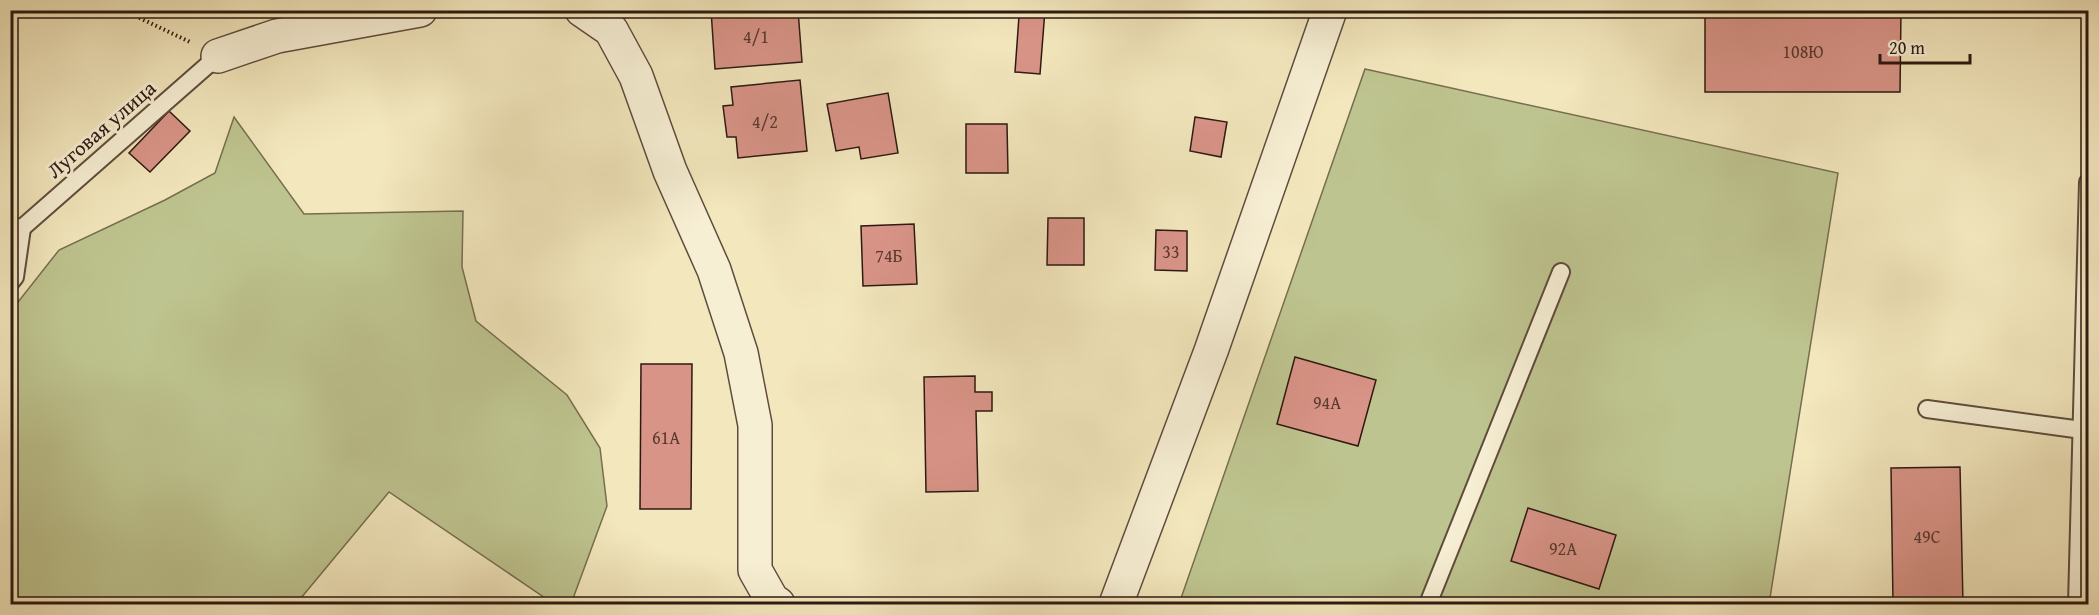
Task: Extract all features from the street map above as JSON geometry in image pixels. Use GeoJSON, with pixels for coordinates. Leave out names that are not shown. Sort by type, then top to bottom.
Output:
{"type":"FeatureCollection","features":[{"type":"Feature","properties":{"kind":"street"},"geometry":{"type":"LineString","coordinates":[[218,56],[277,36],[420,10]]}},
{"type":"Feature","properties":{"kind":"street"},"geometry":{"type":"LineString","coordinates":[[582,10],[611,20],[636,76],[670,171],[714,270],[741,353],[755,425],[755,570],[772,600],[778,604]]}},
{"type":"Feature","properties":{"kind":"street"},"geometry":{"type":"LineString","coordinates":[[1116,604],[1211,351],[1330,10]]}},
{"type":"Feature","properties":{"kind":"lane","name":"Луговая улица"},"geometry":{"type":"LineString","coordinates":[[16,227],[218,56]]}},
{"type":"Feature","properties":{"kind":"lane"},"geometry":{"type":"LineString","coordinates":[[2077,604],[2088,182]]}},
{"type":"Feature","properties":{"kind":"lane"},"geometry":{"type":"LineString","coordinates":[[10,283],[15,277],[16,227]]}},
{"type":"Feature","properties":{"kind":"lane"},"geometry":{"type":"LineString","coordinates":[[1428,604],[1561,272]]}},
{"type":"Feature","properties":{"kind":"lane"},"geometry":{"type":"LineString","coordinates":[[1927,409],[2082,430]]}},
{"type":"Feature","properties":{"kind":"path"},"geometry":{"type":"LineString","coordinates":[[123,10],[218,56]]}},
{"type":"Feature","properties":{"kind":"green space"},"geometry":{"type":"Polygon","coordinates":[[[1365,69],[1838,173],[1769,604],[1179,604],[1365,69]]]}},
{"type":"Feature","properties":{"kind":"green space"},"geometry":{"type":"Polygon","coordinates":[[[234,117],[304,214],[463,211],[462,267],[476,321],[567,395],[600,448],[607,506],[571,604],[554,604],[389,492],[296,604],[11,604],[11,311],[59,250],[165,200],[215,173],[234,117]]]}},
{"type":"Feature","properties":{"kind":"building"},"geometry":{"type":"Polygon","coordinates":[[[711,10],[798,10],[802,62],[715,69],[711,10]]]}},
{"type":"Feature","properties":{"kind":"building"},"geometry":{"type":"Polygon","coordinates":[[[1004,10],[1045,10],[1040,74],[1015,72],[1019,16],[1003,15],[1004,10]]]}},
{"type":"Feature","properties":{"kind":"building"},"geometry":{"type":"Polygon","coordinates":[[[1705,10],[1901,10],[1900,92],[1705,92],[1705,10]]]}},
{"type":"Feature","properties":{"kind":"building"},"geometry":{"type":"Polygon","coordinates":[[[800,80],[807,151],[738,158],[736,137],[727,137],[723,106],[733,105],[731,87],[800,80]]]}},
{"type":"Feature","properties":{"kind":"building"},"geometry":{"type":"Polygon","coordinates":[[[888,93],[898,153],[861,159],[859,147],[836,151],[827,104],[888,93]]]}},
{"type":"Feature","properties":{"kind":"building"},"geometry":{"type":"Polygon","coordinates":[[[10,96],[14,97],[10,116],[10,96]]]}},
{"type":"Feature","properties":{"kind":"building"},"geometry":{"type":"Polygon","coordinates":[[[169,111],[190,131],[150,172],[129,153],[169,111]]]}},
{"type":"Feature","properties":{"kind":"building"},"geometry":{"type":"Polygon","coordinates":[[[1195,117],[1227,122],[1221,157],[1190,151],[1195,117]]]}},
{"type":"Feature","properties":{"kind":"building"},"geometry":{"type":"Polygon","coordinates":[[[966,124],[1007,124],[1008,173],[966,173],[966,124]]]}},
{"type":"Feature","properties":{"kind":"building"},"geometry":{"type":"Polygon","coordinates":[[[1048,218],[1084,218],[1084,265],[1047,265],[1048,218]]]}},
{"type":"Feature","properties":{"kind":"building"},"geometry":{"type":"Polygon","coordinates":[[[914,224],[917,284],[863,286],[861,226],[914,224]]]}},
{"type":"Feature","properties":{"kind":"building"},"geometry":{"type":"Polygon","coordinates":[[[1156,230],[1187,231],[1187,271],[1155,270],[1156,230]]]}},
{"type":"Feature","properties":{"kind":"building"},"geometry":{"type":"Polygon","coordinates":[[[1295,357],[1376,380],[1358,446],[1277,424],[1295,357]]]}},
{"type":"Feature","properties":{"kind":"building"},"geometry":{"type":"Polygon","coordinates":[[[641,364],[692,364],[691,509],[640,509],[641,364]]]}},
{"type":"Feature","properties":{"kind":"building"},"geometry":{"type":"Polygon","coordinates":[[[975,376],[975,392],[992,392],[992,411],[976,411],[978,491],[926,492],[924,377],[975,376]]]}},
{"type":"Feature","properties":{"kind":"building"},"geometry":{"type":"Polygon","coordinates":[[[1960,467],[1963,604],[1893,604],[1891,468],[1960,467]]]}},
{"type":"Feature","properties":{"kind":"building"},"geometry":{"type":"Polygon","coordinates":[[[1528,508],[1616,535],[1599,589],[1511,561],[1528,508]]]}}]}
